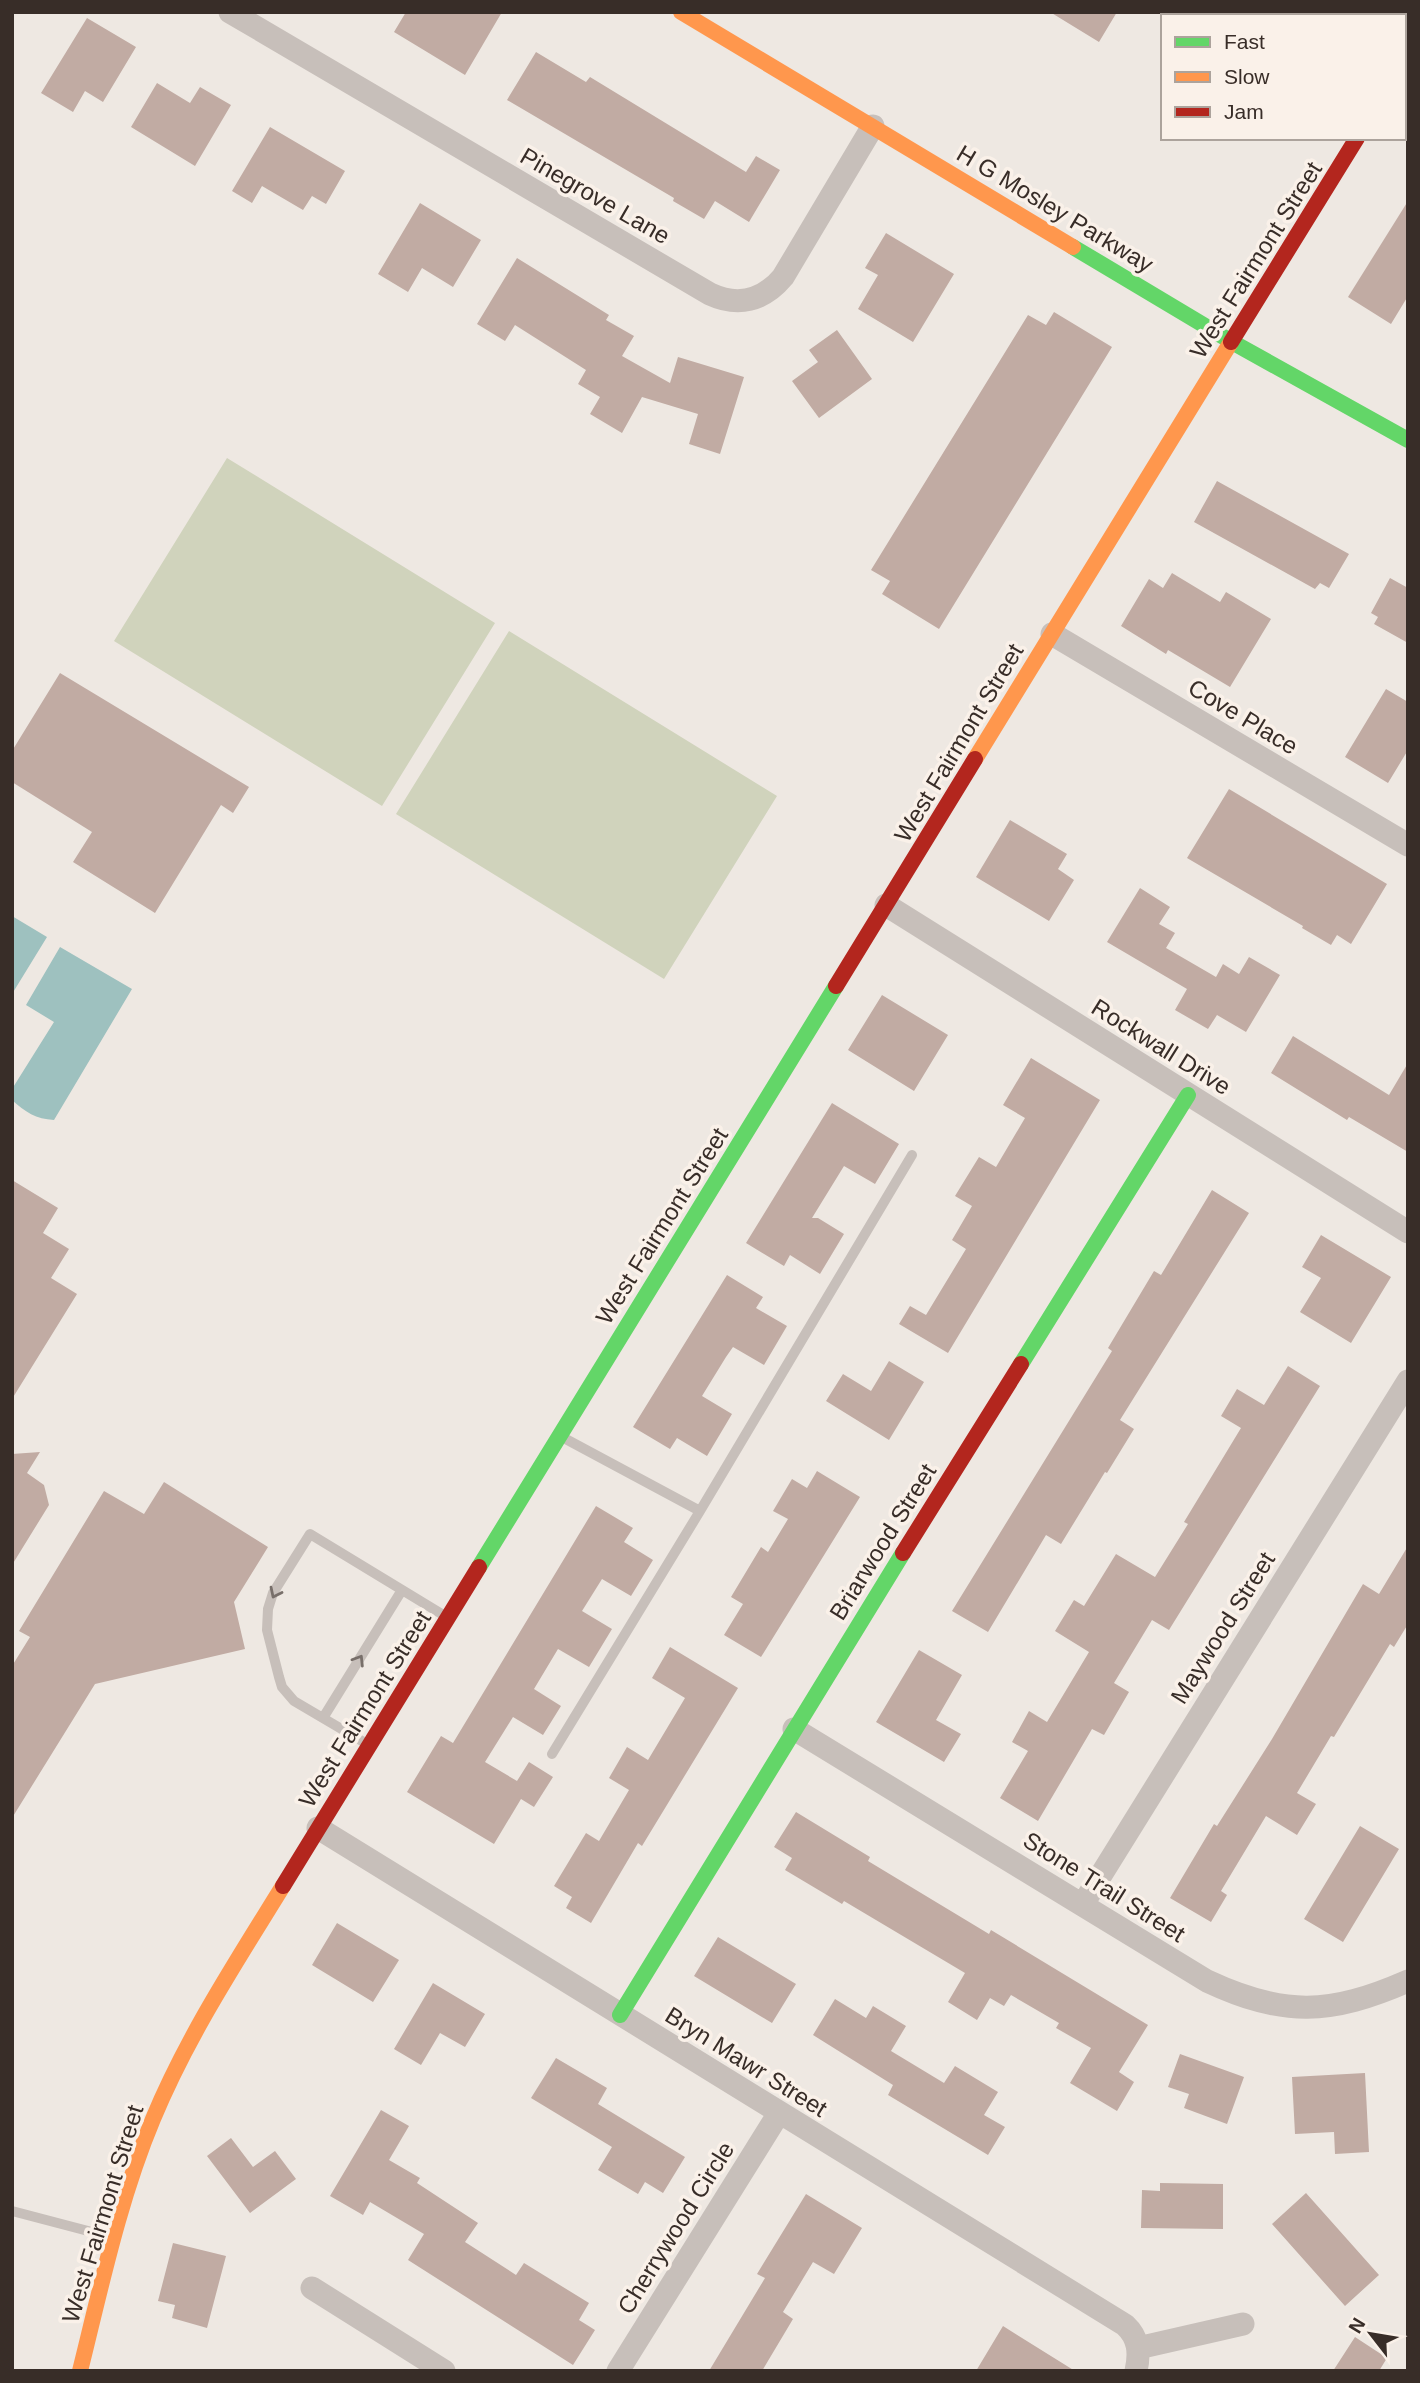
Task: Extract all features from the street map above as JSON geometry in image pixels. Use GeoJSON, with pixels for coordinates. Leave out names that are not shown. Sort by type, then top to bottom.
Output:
{"type":"FeatureCollection","features":[{"type":"Feature","properties":{"kind":"street","name":"Pinegrove Lane"},"geometry":{"type":"LineString","coordinates":[[230,12],[710,293],[729,301],[747,300],[767,293],[783,277],[873,126]]}},
{"type":"Feature","properties":{"kind":"street","name":"H G Mosley Parkway"},"geometry":{"type":"LineString","coordinates":[[681,12],[1232,342],[1408,440]]}},
{"type":"Feature","properties":{"kind":"street","name":"West Fairmont Street"},"geometry":{"type":"LineString","coordinates":[[80,2371],[114,2238],[144,2141],[172,2077],[213,1999],[1356,140]]}},
{"type":"Feature","properties":{"kind":"street","name":"Cove Place"},"geometry":{"type":"LineString","coordinates":[[1052,634],[1408,845]]}},
{"type":"Feature","properties":{"kind":"street","name":"Rockwall Drive"},"geometry":{"type":"LineString","coordinates":[[886,905],[1408,1232]]}},
{"type":"Feature","properties":{"kind":"street","name":"Briarwood Street"},"geometry":{"type":"LineString","coordinates":[[620,2015],[794,1729],[1188,1095]]}},
{"type":"Feature","properties":{"kind":"street","name":"Maywood Street"},"geometry":{"type":"LineString","coordinates":[[1083,1903],[1408,1381]]}},
{"type":"Feature","properties":{"kind":"street","name":"Stone Trail Street"},"geometry":{"type":"LineString","coordinates":[[794,1729],[1207,1981],[1238,1996],[1270,2005],[1298,2008],[1348,2002],[1408,1981]]}},
{"type":"Feature","properties":{"kind":"street","name":"Bryn Mawr Street"},"geometry":{"type":"LineString","coordinates":[[318,1828],[1125,2325],[1132,2332],[1138,2348]]}},
{"type":"Feature","properties":{"kind":"street","name":"Cherrywood Circle"},"geometry":{"type":"LineString","coordinates":[[618,2371],[779,2113]]}},
{"type":"Feature","properties":{"kind":"street"},"geometry":{"type":"LineString","coordinates":[[312,2288],[444,2371]]}},
{"type":"Feature","properties":{"kind":"street"},"geometry":{"type":"LineString","coordinates":[[1136,2371],[1138,2348],[1243,2324]]}},
{"type":"Feature","properties":{"kind":"lane"},"geometry":{"type":"LineString","coordinates":[[552,1754],[912,1155]]}},
{"type":"Feature","properties":{"kind":"lane"},"geometry":{"type":"LineString","coordinates":[[559,1436],[700,1511]]}},
{"type":"Feature","properties":{"kind":"lane"},"geometry":{"type":"LineString","coordinates":[[369,1745],[293,1701],[282,1687],[267,1630],[268,1609],[274,1592],[310,1534],[448,1618]]}},
{"type":"Feature","properties":{"kind":"lane"},"geometry":{"type":"LineString","coordinates":[[323,1718],[402,1590]]}},
{"type":"Feature","properties":{"kind":"lane"},"geometry":{"type":"LineString","coordinates":[[12,2211],[114,2238]]}},
{"type":"Feature","properties":{"kind":"green space"},"geometry":{"type":"Polygon","coordinates":[[[227,458],[495,623],[382,806],[114,641],[227,458]]]}},
{"type":"Feature","properties":{"kind":"green space"},"geometry":{"type":"Polygon","coordinates":[[[509,631],[777,796],[664,979],[396,814],[509,631]]]}},
{"type":"Feature","properties":{"kind":"water"},"geometry":{"type":"Polygon","coordinates":[[[12,916],[47,937],[12,994],[12,916]]]}},
{"type":"Feature","properties":{"kind":"water"},"geometry":{"type":"Polygon","coordinates":[[[60,947],[132,989],[54,1120],[36,1116],[22,1108],[12,1100],[12,1089],[54,1022],[26,1005],[60,947]]]}},
{"type":"Feature","properties":{"kind":"building"},"geometry":{"type":"Polygon","coordinates":[[[406,12],[502,12],[465,75],[394,32],[406,12]]]}},
{"type":"Feature","properties":{"kind":"building"},"geometry":{"type":"Polygon","coordinates":[[[1050,12],[1117,12],[1099,42],[1050,12]]]}},
{"type":"Feature","properties":{"kind":"building"},"geometry":{"type":"Polygon","coordinates":[[[87,18],[136,47],[103,102],[85,91],[73,112],[41,93],[87,18]]]}},
{"type":"Feature","properties":{"kind":"building"},"geometry":{"type":"Polygon","coordinates":[[[536,52],[586,82],[590,77],[746,172],[756,156],[780,170],[749,222],[715,201],[704,219],[673,201],[674,198],[507,100],[536,52]]]}},
{"type":"Feature","properties":{"kind":"building"},"geometry":{"type":"Polygon","coordinates":[[[157,83],[190,103],[200,87],[231,105],[195,166],[131,127],[157,83]]]}},
{"type":"Feature","properties":{"kind":"building"},"geometry":{"type":"Polygon","coordinates":[[[270,127],[345,171],[326,204],[312,196],[303,210],[262,186],[252,203],[232,191],[270,127]]]}},
{"type":"Feature","properties":{"kind":"building"},"geometry":{"type":"Polygon","coordinates":[[[1408,201],[1408,296],[1391,324],[1348,297],[1408,201]]]}},
{"type":"Feature","properties":{"kind":"building"},"geometry":{"type":"Polygon","coordinates":[[[420,203],[481,240],[453,287],[422,268],[408,292],[378,274],[420,203]]]}},
{"type":"Feature","properties":{"kind":"building"},"geometry":{"type":"Polygon","coordinates":[[[886,233],[954,274],[913,342],[858,309],[878,275],[865,268],[886,233]]]}},
{"type":"Feature","properties":{"kind":"building"},"geometry":{"type":"Polygon","coordinates":[[[517,258],[609,315],[606,320],[634,336],[622,356],[670,383],[678,357],[744,377],[720,454],[689,444],[698,414],[642,397],[622,433],[590,414],[600,397],[578,384],[586,370],[515,325],[505,341],[477,324],[517,258]]]}},
{"type":"Feature","properties":{"kind":"building"},"geometry":{"type":"Polygon","coordinates":[[[1054,312],[1112,347],[939,629],[882,594],[890,581],[871,570],[1028,315],[1046,325],[1054,312]]]}},
{"type":"Feature","properties":{"kind":"building"},"geometry":{"type":"Polygon","coordinates":[[[837,330],[872,379],[819,418],[792,381],[818,362],[809,350],[837,330]]]}},
{"type":"Feature","properties":{"kind":"building"},"geometry":{"type":"Polygon","coordinates":[[[1217,481],[1349,554],[1329,588],[1320,583],[1315,589],[1194,522],[1217,481]]]}},
{"type":"Feature","properties":{"kind":"building"},"geometry":{"type":"Polygon","coordinates":[[[1172,573],[1220,602],[1226,592],[1271,619],[1230,687],[1168,650],[1166,654],[1121,626],[1149,579],[1163,588],[1172,573]]]}},
{"type":"Feature","properties":{"kind":"building"},"geometry":{"type":"Polygon","coordinates":[[[1390,578],[1408,588],[1408,643],[1374,624],[1378,617],[1371,613],[1390,578]]]}},
{"type":"Feature","properties":{"kind":"building"},"geometry":{"type":"Polygon","coordinates":[[[60,673],[249,787],[233,813],[221,805],[155,913],[73,862],[92,832],[12,782],[12,751],[60,673]]]}},
{"type":"Feature","properties":{"kind":"building"},"geometry":{"type":"Polygon","coordinates":[[[1386,689],[1408,702],[1408,750],[1388,783],[1345,757],[1386,689]]]}},
{"type":"Feature","properties":{"kind":"building"},"geometry":{"type":"Polygon","coordinates":[[[1229,789],[1387,884],[1351,944],[1337,935],[1331,945],[1187,858],[1229,789]]]}},
{"type":"Feature","properties":{"kind":"building"},"geometry":{"type":"Polygon","coordinates":[[[1010,820],[1067,854],[1058,869],[1074,880],[1049,921],[976,877],[1010,820]]]}},
{"type":"Feature","properties":{"kind":"building"},"geometry":{"type":"Polygon","coordinates":[[[1140,888],[1170,907],[1159,924],[1175,933],[1166,948],[1216,977],[1223,964],[1239,974],[1249,957],[1280,975],[1246,1032],[1217,1015],[1208,1029],[1175,1010],[1187,989],[1107,942],[1140,888]]]}},
{"type":"Feature","properties":{"kind":"building"},"geometry":{"type":"Polygon","coordinates":[[[882,995],[948,1035],[914,1091],[848,1050],[882,995]]]}},
{"type":"Feature","properties":{"kind":"building"},"geometry":{"type":"Polygon","coordinates":[[[1293,1036],[1389,1095],[1408,1063],[1408,1152],[1349,1117],[1347,1120],[1271,1073],[1293,1036]]]}},
{"type":"Feature","properties":{"kind":"building"},"geometry":{"type":"Polygon","coordinates":[[[1031,1058],[1100,1100],[948,1353],[899,1324],[910,1306],[926,1315],[966,1249],[952,1240],[972,1206],[955,1196],[979,1157],[996,1167],[1025,1118],[1003,1105],[1031,1058]]]}},
{"type":"Feature","properties":{"kind":"building"},"geometry":{"type":"Polygon","coordinates":[[[832,1103],[899,1144],[875,1184],[844,1166],[812,1218],[818,1218],[844,1234],[820,1274],[790,1255],[784,1266],[746,1243],[832,1103]]]}},
{"type":"Feature","properties":{"kind":"building"},"geometry":{"type":"Polygon","coordinates":[[[12,1180],[58,1208],[43,1233],[69,1249],[51,1278],[77,1294],[12,1399],[12,1180]]]}},
{"type":"Feature","properties":{"kind":"building"},"geometry":{"type":"Polygon","coordinates":[[[1212,1190],[1249,1213],[1120,1420],[1134,1429],[1107,1473],[1105,1472],[1061,1544],[1046,1535],[988,1632],[952,1611],[1112,1351],[1108,1348],[1154,1271],[1161,1275],[1212,1190]]]}},
{"type":"Feature","properties":{"kind":"building"},"geometry":{"type":"Polygon","coordinates":[[[1321,1235],[1391,1277],[1351,1343],[1300,1312],[1321,1278],[1302,1267],[1321,1235]]]}},
{"type":"Feature","properties":{"kind":"building"},"geometry":{"type":"Polygon","coordinates":[[[727,1275],[763,1297],[756,1308],[787,1326],[764,1365],[733,1347],[702,1396],[732,1414],[707,1456],[677,1438],[670,1449],[633,1427],[727,1275]]]}},
{"type":"Feature","properties":{"kind":"building"},"geometry":{"type":"Polygon","coordinates":[[[889,1361],[924,1382],[889,1440],[826,1401],[843,1374],[871,1391],[889,1361]]]}},
{"type":"Feature","properties":{"kind":"building"},"geometry":{"type":"Polygon","coordinates":[[[1288,1366],[1320,1386],[1169,1630],[1152,1620],[1114,1683],[1129,1692],[1104,1735],[1092,1729],[1038,1821],[1000,1798],[1028,1751],[1012,1742],[1029,1711],[1047,1722],[1089,1652],[1055,1631],[1074,1600],[1084,1606],[1116,1554],[1155,1577],[1188,1524],[1184,1522],[1241,1428],[1221,1416],[1237,1389],[1264,1405],[1288,1366]]]}},
{"type":"Feature","properties":{"kind":"building"},"geometry":{"type":"Polygon","coordinates":[[[40,1452],[27,1473],[44,1485],[49,1505],[12,1565],[12,1454],[40,1452]]]}},
{"type":"Feature","properties":{"kind":"building"},"geometry":{"type":"Polygon","coordinates":[[[817,1471],[860,1497],[761,1657],[724,1635],[743,1604],[731,1597],[761,1547],[768,1552],[788,1519],[773,1511],[792,1479],[807,1488],[817,1471]]]}},
{"type":"Feature","properties":{"kind":"building"},"geometry":{"type":"Polygon","coordinates":[[[164,1482],[268,1547],[234,1602],[245,1649],[95,1684],[12,1818],[12,1666],[30,1637],[19,1631],[104,1491],[144,1514],[164,1482]]]}},
{"type":"Feature","properties":{"kind":"building"},"geometry":{"type":"Polygon","coordinates":[[[596,1506],[633,1528],[624,1542],[653,1560],[631,1596],[602,1579],[582,1611],[612,1629],[589,1667],[558,1649],[534,1689],[561,1706],[543,1735],[513,1717],[485,1762],[517,1781],[529,1762],[553,1777],[534,1807],[521,1799],[494,1844],[407,1792],[441,1736],[453,1743],[596,1506]]]}},
{"type":"Feature","properties":{"kind":"building"},"geometry":{"type":"Polygon","coordinates":[[[1408,1546],[1408,1624],[1394,1647],[1390,1644],[1297,1793],[1316,1804],[1297,1835],[1266,1816],[1221,1891],[1227,1895],[1211,1922],[1170,1898],[1214,1824],[1217,1826],[1272,1739],[1363,1584],[1379,1594],[1408,1546]]]}},
{"type":"Feature","properties":{"kind":"building"},"geometry":{"type":"Polygon","coordinates":[[[670,1647],[738,1688],[642,1846],[638,1843],[591,1923],[566,1908],[572,1897],[554,1886],[586,1833],[599,1841],[629,1790],[609,1778],[627,1747],[648,1760],[685,1698],[652,1678],[670,1647]]]}},
{"type":"Feature","properties":{"kind":"building"},"geometry":{"type":"Polygon","coordinates":[[[919,1650],[962,1675],[936,1720],[961,1734],[944,1762],[876,1722],[919,1650]]]}},
{"type":"Feature","properties":{"kind":"building"},"geometry":{"type":"Polygon","coordinates":[[[796,1812],[870,1857],[868,1861],[989,1934],[991,1930],[1148,2025],[1119,2072],[1134,2082],[1117,2111],[1070,2083],[1091,2048],[1056,2028],[1059,2023],[1011,1995],[1004,2006],[990,1998],[977,2020],[948,2002],[965,1973],[844,1901],[842,1904],[785,1870],[792,1858],[774,1847],[796,1812]]]}},
{"type":"Feature","properties":{"kind":"building"},"geometry":{"type":"Polygon","coordinates":[[[1360,1826],[1399,1849],[1343,1942],[1304,1919],[1360,1826]]]}},
{"type":"Feature","properties":{"kind":"building"},"geometry":{"type":"Polygon","coordinates":[[[337,1923],[399,1960],[373,2002],[312,1965],[337,1923]]]}},
{"type":"Feature","properties":{"kind":"building"},"geometry":{"type":"Polygon","coordinates":[[[718,1937],[796,1984],[772,2023],[694,1976],[718,1937]]]}},
{"type":"Feature","properties":{"kind":"building"},"geometry":{"type":"Polygon","coordinates":[[[433,1983],[485,2014],[465,2047],[440,2033],[421,2065],[394,2049],[433,1983]]]}},
{"type":"Feature","properties":{"kind":"building"},"geometry":{"type":"Polygon","coordinates":[[[835,1999],[866,2018],[873,2006],[906,2026],[891,2051],[944,2083],[955,2066],[998,2092],[984,2115],[1005,2127],[988,2155],[888,2095],[893,2085],[813,2035],[835,1999]]]}},
{"type":"Feature","properties":{"kind":"building"},"geometry":{"type":"Polygon","coordinates":[[[1180,2054],[1244,2077],[1227,2124],[1184,2108],[1189,2094],[1168,2087],[1180,2054]]]}},
{"type":"Feature","properties":{"kind":"building"},"geometry":{"type":"Polygon","coordinates":[[[556,2058],[607,2088],[598,2104],[685,2157],[663,2193],[645,2182],[638,2194],[598,2170],[612,2147],[531,2098],[556,2058]]]}},
{"type":"Feature","properties":{"kind":"building"},"geometry":{"type":"Polygon","coordinates":[[[1365,2073],[1369,2152],[1335,2154],[1334,2132],[1295,2134],[1292,2077],[1365,2073]]]}},
{"type":"Feature","properties":{"kind":"building"},"geometry":{"type":"Polygon","coordinates":[[[381,2110],[409,2126],[389,2160],[420,2178],[417,2183],[478,2223],[465,2242],[516,2275],[524,2263],[589,2303],[579,2320],[595,2330],[573,2365],[408,2260],[424,2234],[370,2202],[363,2215],[330,2196],[381,2110]]]}},
{"type":"Feature","properties":{"kind":"building"},"geometry":{"type":"Polygon","coordinates":[[[231,2138],[253,2167],[275,2151],[296,2179],[250,2213],[207,2156],[231,2138]]]}},
{"type":"Feature","properties":{"kind":"building"},"geometry":{"type":"Polygon","coordinates":[[[1160,2183],[1223,2184],[1223,2229],[1141,2228],[1142,2190],[1160,2191],[1160,2183]]]}},
{"type":"Feature","properties":{"kind":"building"},"geometry":{"type":"Polygon","coordinates":[[[1306,2193],[1379,2275],[1345,2306],[1272,2224],[1306,2193]]]}},
{"type":"Feature","properties":{"kind":"building"},"geometry":{"type":"Polygon","coordinates":[[[806,2194],[862,2228],[834,2274],[813,2262],[783,2312],[793,2319],[762,2371],[709,2371],[765,2278],[757,2274],[806,2194]]]}},
{"type":"Feature","properties":{"kind":"building"},"geometry":{"type":"Polygon","coordinates":[[[173,2243],[226,2256],[207,2328],[172,2318],[175,2305],[158,2301],[173,2243]]]}},
{"type":"Feature","properties":{"kind":"building"},"geometry":{"type":"Polygon","coordinates":[[[1003,2326],[1075,2371],[976,2371],[1003,2326]]]}},
{"type":"Feature","properties":{"kind":"building"},"geometry":{"type":"Polygon","coordinates":[[[1355,2337],[1387,2358],[1379,2371],[1333,2371],[1355,2337]]]}},
{"type":"Feature","properties":{"kind":"traffic: fast"},"geometry":{"type":"LineString","coordinates":[[1073,247],[1232,342],[1408,440]]}},
{"type":"Feature","properties":{"kind":"traffic: fast"},"geometry":{"type":"LineString","coordinates":[[479,1567],[836,986]]}},
{"type":"Feature","properties":{"kind":"traffic: fast"},"geometry":{"type":"LineString","coordinates":[[1021,1364],[1188,1095]]}},
{"type":"Feature","properties":{"kind":"traffic: fast"},"geometry":{"type":"LineString","coordinates":[[620,2015],[903,1553]]}},
{"type":"Feature","properties":{"kind":"traffic: slow"},"geometry":{"type":"LineString","coordinates":[[681,12],[1073,247]]}},
{"type":"Feature","properties":{"kind":"traffic: slow"},"geometry":{"type":"LineString","coordinates":[[975,759],[1231,342]]}},
{"type":"Feature","properties":{"kind":"traffic: slow"},"geometry":{"type":"LineString","coordinates":[[80,2371],[120,2212],[153,2119],[197,2029],[283,1886]]}},
{"type":"Feature","properties":{"kind":"traffic: jam"},"geometry":{"type":"LineString","coordinates":[[1231,342],[1356,140]]}},
{"type":"Feature","properties":{"kind":"traffic: jam"},"geometry":{"type":"LineString","coordinates":[[836,986],[975,759]]}},
{"type":"Feature","properties":{"kind":"traffic: jam"},"geometry":{"type":"LineString","coordinates":[[903,1553],[1021,1364]]}},
{"type":"Feature","properties":{"kind":"traffic: jam"},"geometry":{"type":"LineString","coordinates":[[283,1886],[479,1567]]}}]}
